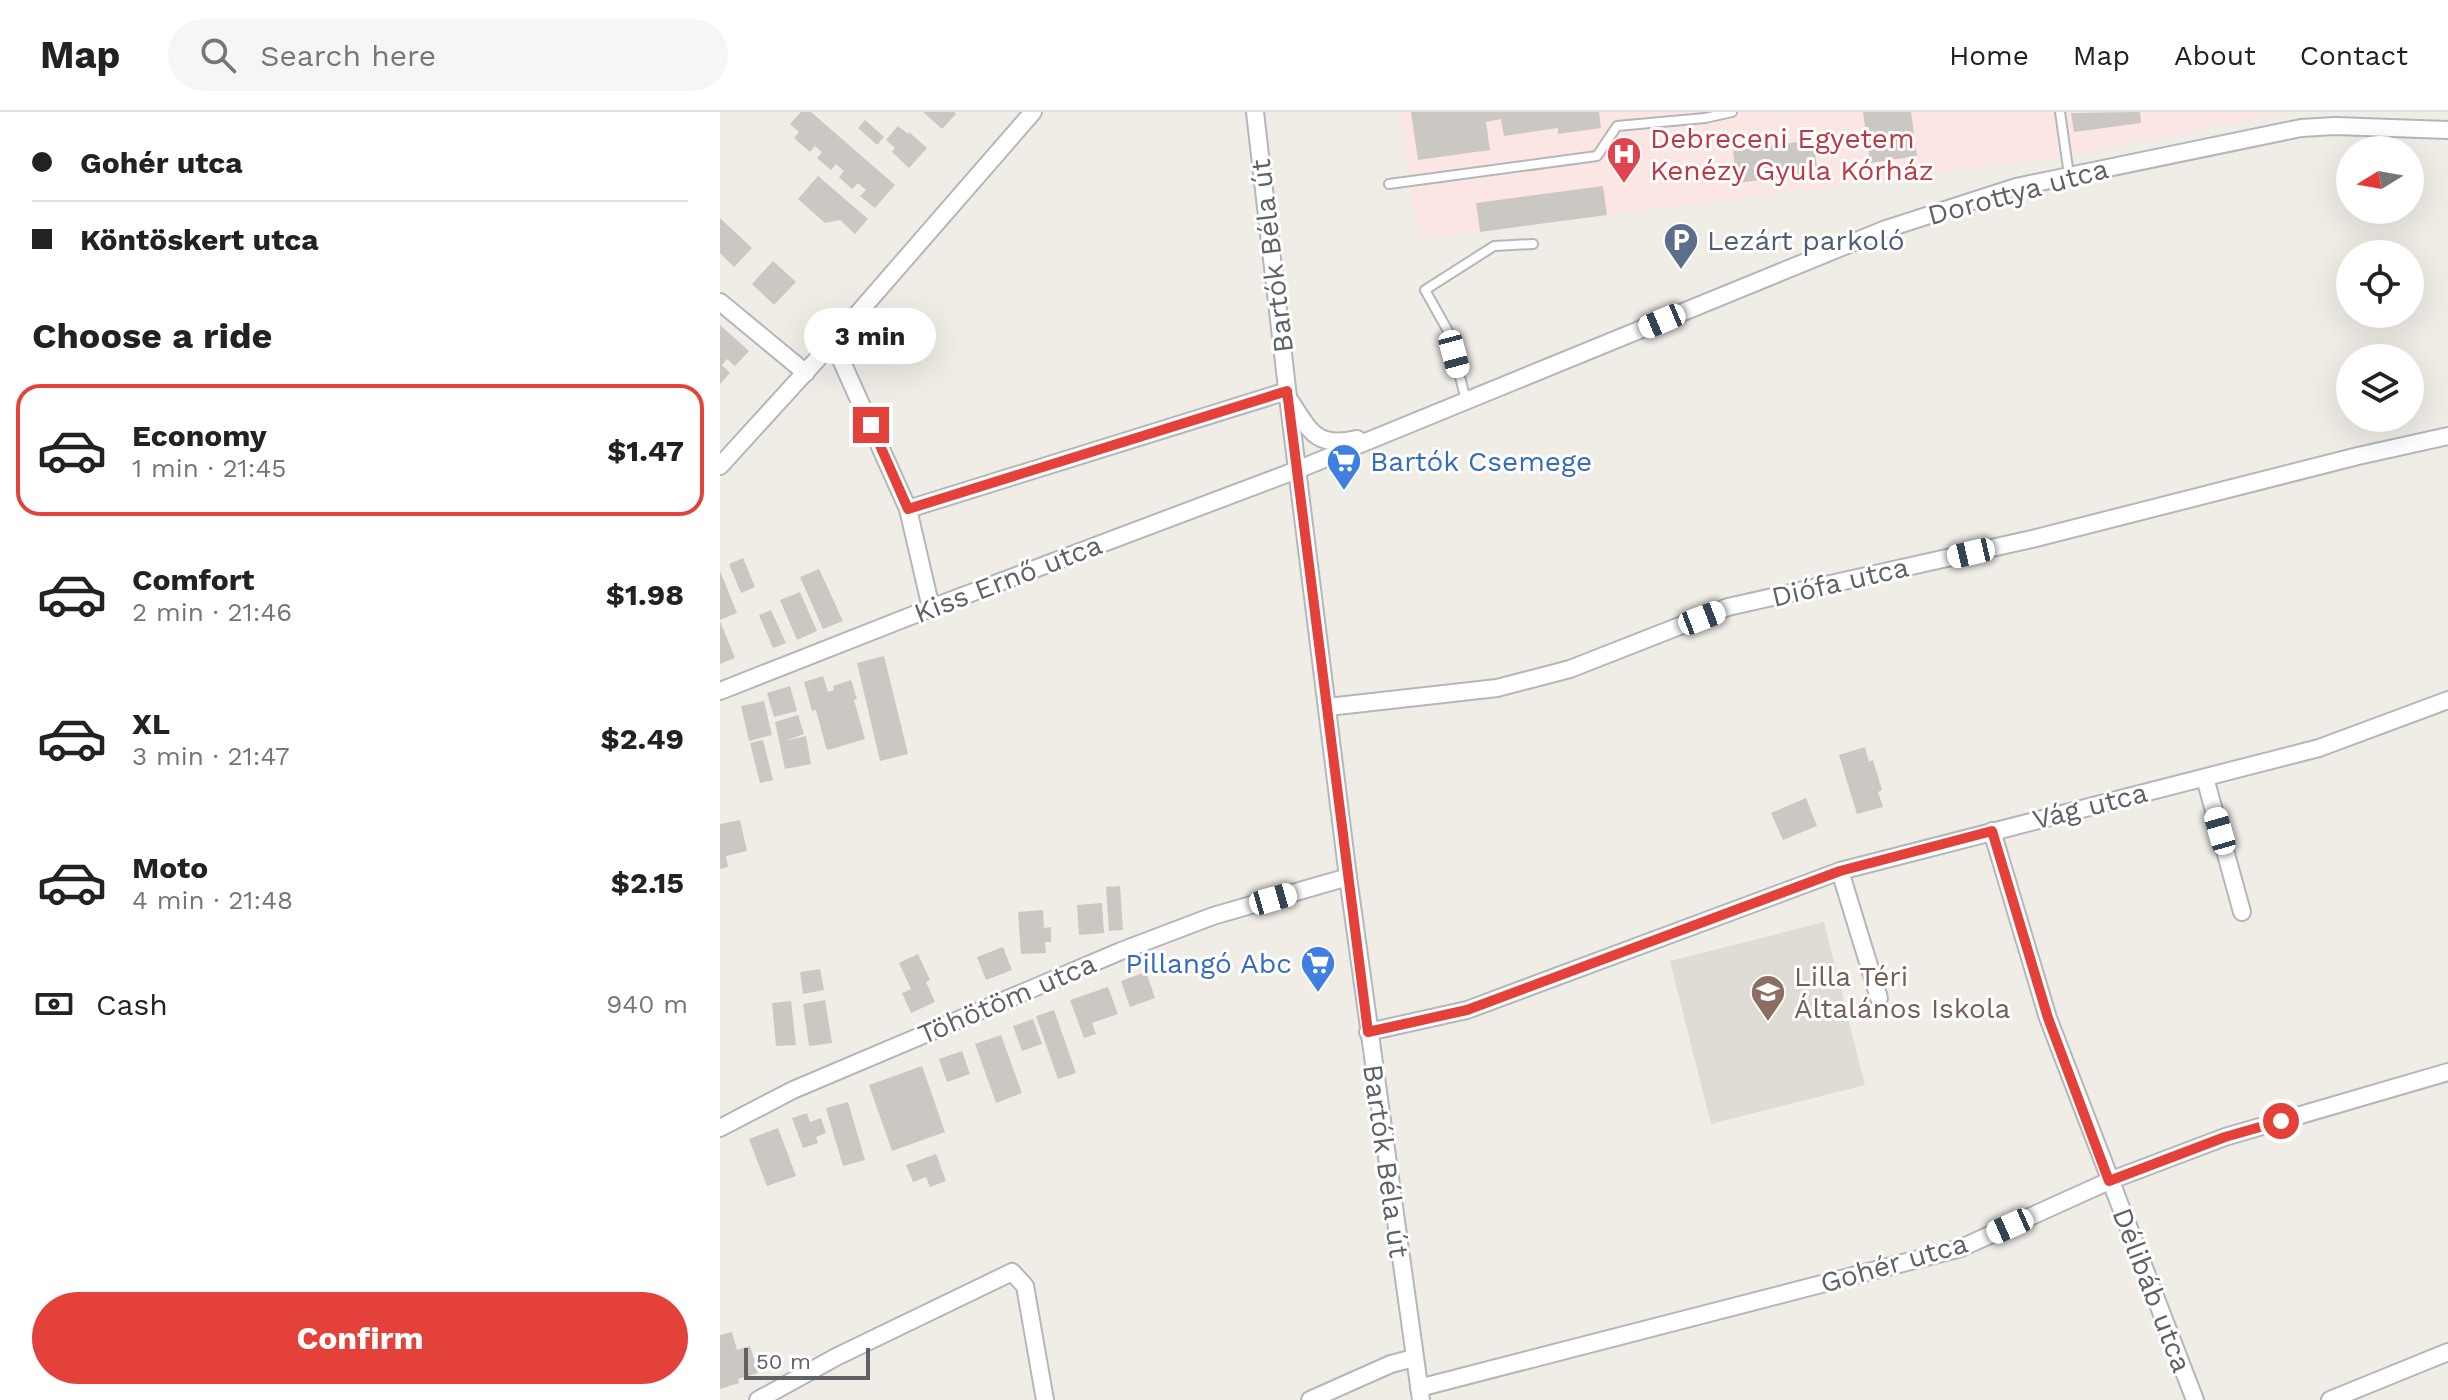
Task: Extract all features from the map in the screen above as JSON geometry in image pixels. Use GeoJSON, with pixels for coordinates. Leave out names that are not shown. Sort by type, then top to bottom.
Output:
{"type":"FeatureCollection","features":[{"type":"Feature","properties":{"kind":"street"},"geometry":{"type":"LineString","coordinates":[[720,466],[806,373],[1033,112]]}},
{"type":"Feature","properties":{"kind":"street","name":"Bartók Béla út"},"geometry":{"type":"LineString","coordinates":[[1255,112],[1348,877],[1420,1394]]}},
{"type":"Feature","properties":{"kind":"street","name":"Dorottya utca"},"geometry":{"type":"LineString","coordinates":[[1297,470],[1886,229],[2016,187],[2301,128],[2335,126],[2448,130]]}},
{"type":"Feature","properties":{"kind":"street"},"geometry":{"type":"LineString","coordinates":[[720,302],[806,373]]}},
{"type":"Feature","properties":{"kind":"street"},"geometry":{"type":"LineString","coordinates":[[833,342],[908,509],[931,608]]}},
{"type":"Feature","properties":{"kind":"street"},"geometry":{"type":"LineString","coordinates":[[908,509],[1287,394],[1312,432],[1324,441],[1341,443],[1386,433]]}},
{"type":"Feature","properties":{"kind":"street","name":"Diófa utca"},"geometry":{"type":"LineString","coordinates":[[1328,707],[1497,688],[1570,669],[1728,607],[2032,539],[2448,436]]}},
{"type":"Feature","properties":{"kind":"street","name":"Kiss Ernő utca"},"geometry":{"type":"LineString","coordinates":[[720,691],[1297,470]]}},
{"type":"Feature","properties":{"kind":"street","name":"Vág utca"},"geometry":{"type":"LineString","coordinates":[[1368,1032],[1467,1010],[1840,871],[2319,748],[2448,700]]}},
{"type":"Feature","properties":{"kind":"street"},"geometry":{"type":"LineString","coordinates":[[2205,778],[2242,912]]}},
{"type":"Feature","properties":{"kind":"street","name":"Délibáb utca"},"geometry":{"type":"LineString","coordinates":[[1992,831],[2048,1018],[2195,1400]]}},
{"type":"Feature","properties":{"kind":"street"},"geometry":{"type":"LineString","coordinates":[[1840,871],[1879,998]]}},
{"type":"Feature","properties":{"kind":"street","name":"Töhötöm utca"},"geometry":{"type":"LineString","coordinates":[[720,1128],[793,1090],[1121,951],[1213,916],[1348,877]]}},
{"type":"Feature","properties":{"kind":"street","name":"Gohér utca"},"geometry":{"type":"LineString","coordinates":[[1420,1394],[1961,1248],[2109,1181],[2225,1137],[2448,1072]]}},
{"type":"Feature","properties":{"kind":"street"},"geometry":{"type":"LineString","coordinates":[[758,1400],[836,1357],[1012,1272],[1025,1286],[1045,1400]]}},
{"type":"Feature","properties":{"kind":"street"},"geometry":{"type":"LineString","coordinates":[[2330,1400],[2448,1352]]}},
{"type":"Feature","properties":{"kind":"street"},"geometry":{"type":"LineString","coordinates":[[1310,1400],[1391,1364],[1414,1358]]}},
{"type":"Feature","properties":{"kind":"lane"},"geometry":{"type":"LineString","coordinates":[[1389,184],[1597,156],[1617,126],[1732,112]]}},
{"type":"Feature","properties":{"kind":"lane"},"geometry":{"type":"LineString","coordinates":[[2060,112],[2069,175]]}},
{"type":"Feature","properties":{"kind":"lane"},"geometry":{"type":"LineString","coordinates":[[1466,401],[1448,331],[1425,290],[1494,246],[1533,244]]}},
{"type":"Feature","properties":{"kind":"shaded area","name":"Debreceni Egyetem Kenézy Gyula Kórház"},"geometry":{"type":"Polygon","coordinates":[[[1399,112],[2288,112],[2066,156],[1419,239],[1399,112]]]}},
{"type":"Feature","properties":{"kind":"shaded area","name":"Lilla Téri Általános Iskola"},"geometry":{"type":"Polygon","coordinates":[[[1824,922],[1865,1085],[1711,1124],[1670,961],[1824,922]]]}},
{"type":"Feature","properties":{"kind":"building"},"geometry":{"type":"Polygon","coordinates":[[[801,112],[811,112],[895,185],[875,208],[860,196],[866,190],[858,183],[852,189],[839,177],[844,171],[836,164],[831,170],[817,158],[822,152],[815,146],[810,152],[794,138],[799,132],[790,124],[801,112]]]}},
{"type":"Feature","properties":{"kind":"building"},"geometry":{"type":"Polygon","coordinates":[[[923,112],[954,112],[956,114],[942,129],[923,112]]]}},
{"type":"Feature","properties":{"kind":"building"},"geometry":{"type":"Polygon","coordinates":[[[1411,112],[1599,112],[1601,128],[1558,134],[1558,128],[1504,136],[1501,119],[1486,122],[1490,150],[1418,160],[1411,112]]]}},
{"type":"Feature","properties":{"kind":"building"},"geometry":{"type":"Polygon","coordinates":[[[1863,112],[1911,112],[1917,156],[1870,163],[1863,112]]]}},
{"type":"Feature","properties":{"kind":"building"},"geometry":{"type":"Polygon","coordinates":[[[2140,112],[2141,123],[2074,132],[2071,113],[2140,112]]]}},
{"type":"Feature","properties":{"kind":"building"},"geometry":{"type":"Polygon","coordinates":[[[865,120],[884,137],[877,145],[858,128],[865,120]]]}},
{"type":"Feature","properties":{"kind":"building"},"geometry":{"type":"Polygon","coordinates":[[[898,126],[927,148],[909,168],[892,152],[895,148],[886,140],[898,126]]]}},
{"type":"Feature","properties":{"kind":"building"},"geometry":{"type":"Polygon","coordinates":[[[1813,140],[1818,173],[1737,183],[1733,151],[1813,140]]]}},
{"type":"Feature","properties":{"kind":"building"},"geometry":{"type":"Polygon","coordinates":[[[818,176],[868,219],[855,234],[840,220],[825,223],[798,199],[818,176]]]}},
{"type":"Feature","properties":{"kind":"building"},"geometry":{"type":"Polygon","coordinates":[[[1603,186],[1607,215],[1480,232],[1476,203],[1603,186]]]}},
{"type":"Feature","properties":{"kind":"building"},"geometry":{"type":"Polygon","coordinates":[[[720,218],[752,248],[734,267],[720,253],[720,218]]]}},
{"type":"Feature","properties":{"kind":"building"},"geometry":{"type":"Polygon","coordinates":[[[773,261],[796,282],[774,305],[752,284],[773,261]]]}},
{"type":"Feature","properties":{"kind":"building"},"geometry":{"type":"Polygon","coordinates":[[[720,325],[749,351],[735,366],[727,359],[722,365],[730,373],[720,384],[720,325]]]}},
{"type":"Feature","properties":{"kind":"building"},"geometry":{"type":"Polygon","coordinates":[[[743,558],[755,587],[741,593],[729,564],[743,558]]]}},
{"type":"Feature","properties":{"kind":"building"},"geometry":{"type":"Polygon","coordinates":[[[819,569],[843,621],[823,629],[800,577],[819,569]]]}},
{"type":"Feature","properties":{"kind":"building"},"geometry":{"type":"Polygon","coordinates":[[[720,571],[737,613],[720,620],[720,571]]]}},
{"type":"Feature","properties":{"kind":"building"},"geometry":{"type":"Polygon","coordinates":[[[800,592],[817,631],[797,640],[780,600],[800,592]]]}},
{"type":"Feature","properties":{"kind":"building"},"geometry":{"type":"Polygon","coordinates":[[[771,610],[786,643],[773,648],[759,615],[771,610]]]}},
{"type":"Feature","properties":{"kind":"building"},"geometry":{"type":"Polygon","coordinates":[[[720,621],[735,658],[720,664],[720,621]]]}},
{"type":"Feature","properties":{"kind":"building"},"geometry":{"type":"Polygon","coordinates":[[[884,656],[908,754],[880,761],[857,663],[884,656]]]}},
{"type":"Feature","properties":{"kind":"building"},"geometry":{"type":"Polygon","coordinates":[[[823,676],[828,692],[834,690],[833,686],[851,680],[865,739],[826,748],[816,710],[812,711],[804,682],[823,676]]]}},
{"type":"Feature","properties":{"kind":"building"},"geometry":{"type":"Polygon","coordinates":[[[790,686],[797,711],[774,717],[767,693],[790,686]]]}},
{"type":"Feature","properties":{"kind":"building"},"geometry":{"type":"Polygon","coordinates":[[[764,701],[772,735],[749,741],[741,706],[764,701]]]}},
{"type":"Feature","properties":{"kind":"building"},"geometry":{"type":"Polygon","coordinates":[[[798,715],[804,734],[785,741],[806,736],[811,764],[785,769],[775,722],[798,715]]]}},
{"type":"Feature","properties":{"kind":"building"},"geometry":{"type":"Polygon","coordinates":[[[763,740],[773,780],[760,783],[750,743],[763,740]]]}},
{"type":"Feature","properties":{"kind":"building"},"geometry":{"type":"Polygon","coordinates":[[[1865,747],[1869,762],[1873,760],[1882,790],[1878,792],[1883,807],[1857,814],[1839,755],[1865,747]]]}},
{"type":"Feature","properties":{"kind":"building"},"geometry":{"type":"Polygon","coordinates":[[[1806,798],[1817,826],[1783,840],[1771,813],[1806,798]]]}},
{"type":"Feature","properties":{"kind":"building"},"geometry":{"type":"Polygon","coordinates":[[[740,820],[747,851],[726,856],[728,867],[720,869],[720,824],[740,820]]]}},
{"type":"Feature","properties":{"kind":"building"},"geometry":{"type":"Polygon","coordinates":[[[1120,886],[1123,930],[1109,931],[1106,887],[1120,886]]]}},
{"type":"Feature","properties":{"kind":"building"},"geometry":{"type":"Polygon","coordinates":[[[1102,903],[1104,933],[1079,935],[1077,905],[1102,903]]]}},
{"type":"Feature","properties":{"kind":"building"},"geometry":{"type":"Polygon","coordinates":[[[1043,910],[1044,928],[1051,927],[1051,942],[1045,942],[1046,953],[1021,954],[1018,912],[1043,910]]]}},
{"type":"Feature","properties":{"kind":"building"},"geometry":{"type":"Polygon","coordinates":[[[1003,947],[1012,970],[986,980],[977,957],[1003,947]]]}},
{"type":"Feature","properties":{"kind":"building"},"geometry":{"type":"Polygon","coordinates":[[[918,954],[930,980],[926,982],[935,1002],[911,1013],[902,993],[911,989],[899,963],[918,954]]]}},
{"type":"Feature","properties":{"kind":"building"},"geometry":{"type":"Polygon","coordinates":[[[820,969],[824,990],[803,994],[800,972],[820,969]]]}},
{"type":"Feature","properties":{"kind":"building"},"geometry":{"type":"Polygon","coordinates":[[[1146,972],[1155,998],[1130,1007],[1121,981],[1146,972]]]}},
{"type":"Feature","properties":{"kind":"building"},"geometry":{"type":"Polygon","coordinates":[[[1108,987],[1118,1014],[1092,1023],[1096,1034],[1084,1038],[1070,1000],[1108,987]]]}},
{"type":"Feature","properties":{"kind":"building"},"geometry":{"type":"Polygon","coordinates":[[[825,1000],[832,1043],[809,1046],[803,1004],[825,1000]]]}},
{"type":"Feature","properties":{"kind":"building"},"geometry":{"type":"Polygon","coordinates":[[[791,1001],[796,1045],[776,1046],[772,1003],[791,1001]]]}},
{"type":"Feature","properties":{"kind":"building"},"geometry":{"type":"Polygon","coordinates":[[[1054,1010],[1076,1073],[1058,1079],[1036,1016],[1054,1010]]]}},
{"type":"Feature","properties":{"kind":"building"},"geometry":{"type":"Polygon","coordinates":[[[1033,1019],[1042,1044],[1022,1051],[1013,1026],[1033,1019]]]}},
{"type":"Feature","properties":{"kind":"building"},"geometry":{"type":"Polygon","coordinates":[[[1001,1035],[1022,1093],[996,1103],[975,1044],[1001,1035]]]}},
{"type":"Feature","properties":{"kind":"building"},"geometry":{"type":"Polygon","coordinates":[[[962,1051],[970,1074],[947,1082],[939,1059],[962,1051]]]}},
{"type":"Feature","properties":{"kind":"building"},"geometry":{"type":"Polygon","coordinates":[[[922,1066],[945,1132],[892,1151],[869,1085],[922,1066]]]}},
{"type":"Feature","properties":{"kind":"building"},"geometry":{"type":"Polygon","coordinates":[[[848,1102],[865,1160],[843,1166],[826,1108],[848,1102]]]}},
{"type":"Feature","properties":{"kind":"building"},"geometry":{"type":"Polygon","coordinates":[[[807,1113],[810,1122],[821,1118],[826,1133],[816,1137],[818,1143],[803,1148],[792,1118],[807,1113]]]}},
{"type":"Feature","properties":{"kind":"building"},"geometry":{"type":"Polygon","coordinates":[[[778,1128],[796,1176],[767,1186],[749,1139],[778,1128]]]}},
{"type":"Feature","properties":{"kind":"building"},"geometry":{"type":"Polygon","coordinates":[[[936,1154],[946,1181],[930,1187],[926,1177],[913,1182],[906,1165],[936,1154]]]}},
{"type":"Feature","properties":{"kind":"building"},"geometry":{"type":"Polygon","coordinates":[[[732,1332],[737,1350],[750,1346],[758,1373],[720,1389],[720,1335],[732,1332]]]}},
{"type":"Feature","properties":{"kind":"place","name":"Debreceni Egyetem Kenézy Gyula Kórház"},"geometry":{"type":"Point","coordinates":[1624,185]}},
{"type":"Feature","properties":{"kind":"place","name":"Lezárt parkoló"},"geometry":{"type":"Point","coordinates":[1681,271]}},
{"type":"Feature","properties":{"kind":"place","name":"Bartók Csemege"},"geometry":{"type":"Point","coordinates":[1344,492]}},
{"type":"Feature","properties":{"kind":"place","name":"Pillangó Abc"},"geometry":{"type":"Point","coordinates":[1318,994]}},
{"type":"Feature","properties":{"kind":"place","name":"Lilla Téri Általános Iskola"},"geometry":{"type":"Point","coordinates":[1768,1023]}},
{"type":"Feature","properties":{"kind":"route"},"geometry":{"type":"LineString","coordinates":[[871,425],[908,509],[1287,391],[1368,1032],[1467,1010],[1840,871],[1992,831],[2048,1018],[2109,1181],[2225,1137],[2281,1121]]}}]}
